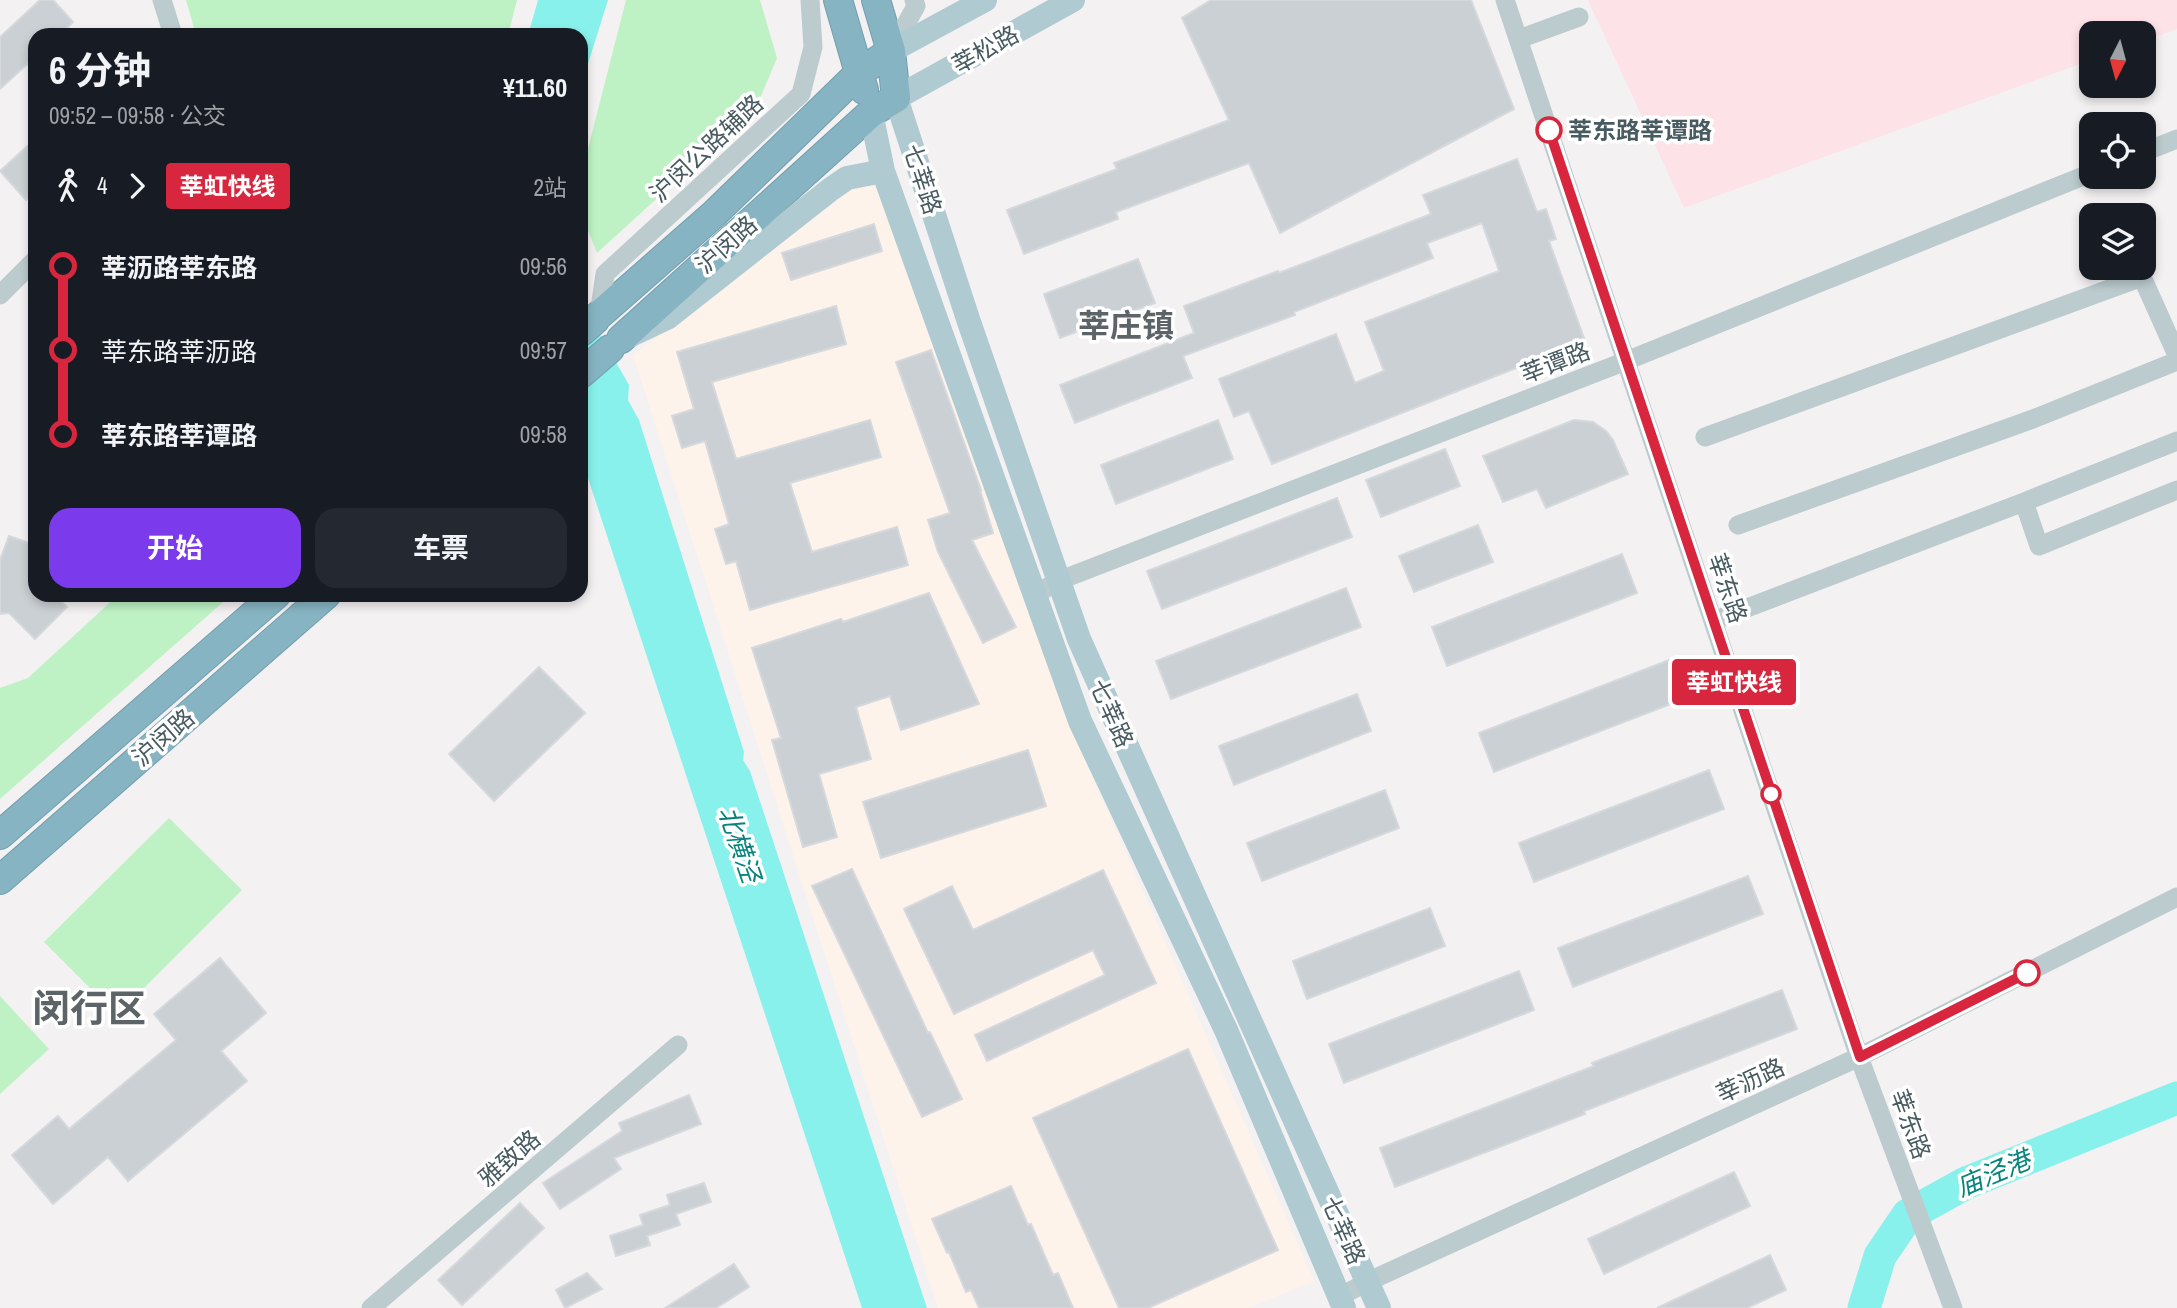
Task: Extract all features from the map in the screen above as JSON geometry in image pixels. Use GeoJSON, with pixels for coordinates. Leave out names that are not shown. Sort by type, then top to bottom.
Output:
{"type":"FeatureCollection","features":[{"type":"Feature","properties":{"kind":"highway"},"geometry":{"type":"LineString","coordinates":[[838,0],[871,113]]}},
{"type":"Feature","properties":{"kind":"highway"},"geometry":{"type":"LineString","coordinates":[[876,0],[891,51],[896,98]]}},
{"type":"Feature","properties":{"kind":"highway","name":"沪闵路"},"geometry":{"type":"LineString","coordinates":[[592,322],[714,215],[859,73],[891,51]]}},
{"type":"Feature","properties":{"kind":"highway","name":"沪闵路"},"geometry":{"type":"LineString","coordinates":[[588,368],[871,113],[896,98]]}},
{"type":"Feature","properties":{"kind":"highway","name":"沪闵路"},"geometry":{"type":"LineString","coordinates":[[0,835],[268,602]]}},
{"type":"Feature","properties":{"kind":"highway","name":"沪闵路"},"geometry":{"type":"LineString","coordinates":[[0,880],[318,602]]}},
{"type":"Feature","properties":{"kind":"main road","name":"莘松路"},"geometry":{"type":"LineString","coordinates":[[891,51],[985,0]]}},
{"type":"Feature","properties":{"kind":"main road","name":"莘松路"},"geometry":{"type":"LineString","coordinates":[[896,98],[1073,0]]}},
{"type":"Feature","properties":{"kind":"main road","name":"七莘路"},"geometry":{"type":"LineString","coordinates":[[896,98],[969,322],[1079,639],[1379,1308]]}},
{"type":"Feature","properties":{"kind":"main road","name":"七莘路"},"geometry":{"type":"LineString","coordinates":[[871,113],[883,171],[1080,721],[1226,1030],[1342,1303]]}},
{"type":"Feature","properties":{"kind":"main road"},"geometry":{"type":"LineString","coordinates":[[616,344],[667,318],[831,188],[847,178],[883,171]]}},
{"type":"Feature","properties":{"kind":"street"},"geometry":{"type":"LineString","coordinates":[[162,0],[171,28]]}},
{"type":"Feature","properties":{"kind":"street","name":"沪闵公路辅路"},"geometry":{"type":"LineString","coordinates":[[592,322],[605,274],[801,94],[813,47],[810,0]]}},
{"type":"Feature","properties":{"kind":"street"},"geometry":{"type":"LineString","coordinates":[[891,51],[916,6],[915,0]]}},
{"type":"Feature","properties":{"kind":"street","name":"莘东路"},"geometry":{"type":"LineString","coordinates":[[1505,0],[1860,1057],[1953,1308]]}},
{"type":"Feature","properties":{"kind":"street"},"geometry":{"type":"LineString","coordinates":[[1519,39],[1579,17]]}},
{"type":"Feature","properties":{"kind":"street"},"geometry":{"type":"LineString","coordinates":[[2156,147],[2177,139]]}},
{"type":"Feature","properties":{"kind":"street","name":"莘谭路"},"geometry":{"type":"LineString","coordinates":[[1036,594],[1058,581],[1626,361],[2079,178]]}},
{"type":"Feature","properties":{"kind":"street"},"geometry":{"type":"LineString","coordinates":[[0,295],[28,267]]}},
{"type":"Feature","properties":{"kind":"street"},"geometry":{"type":"LineString","coordinates":[[1705,437],[2119,280]]}},
{"type":"Feature","properties":{"kind":"street"},"geometry":{"type":"LineString","coordinates":[[1738,525],[2033,419],[2177,358],[2143,280]]}},
{"type":"Feature","properties":{"kind":"street"},"geometry":{"type":"LineString","coordinates":[[1713,621],[2177,441]]}},
{"type":"Feature","properties":{"kind":"street"},"geometry":{"type":"LineString","coordinates":[[2024,502],[2039,546],[2177,490]]}},
{"type":"Feature","properties":{"kind":"street","name":"莘沥路"},"geometry":{"type":"LineString","coordinates":[[1342,1303],[1367,1282],[1860,1057],[2177,897]]}},
{"type":"Feature","properties":{"kind":"street","name":"雅致路"},"geometry":{"type":"LineString","coordinates":[[371,1308],[678,1045]]}},
{"type":"Feature","properties":{"kind":"shaded area"},"geometry":{"type":"Polygon","coordinates":[[[1588,0],[2177,0],[2177,29],[2156,37],[2156,21],[2079,21],[2079,64],[1684,208],[1588,0]]]}},
{"type":"Feature","properties":{"kind":"shaded area"},"geometry":{"type":"Polygon","coordinates":[[[856,186],[879,186],[1067,719],[1314,1281],[1249,1308],[938,1308],[633,355],[856,186]]]}},
{"type":"Feature","properties":{"kind":"green space"},"geometry":{"type":"Polygon","coordinates":[[[186,0],[517,0],[510,28],[194,28],[186,0]]]}},
{"type":"Feature","properties":{"kind":"green space"},"geometry":{"type":"Polygon","coordinates":[[[626,0],[760,0],[777,58],[756,108],[597,253],[588,230],[588,149],[626,0]]]}},
{"type":"Feature","properties":{"kind":"green space"},"geometry":{"type":"Polygon","coordinates":[[[110,602],[223,602],[0,799],[0,688],[28,678],[110,602]]]}},
{"type":"Feature","properties":{"kind":"green space"},"geometry":{"type":"Polygon","coordinates":[[[169,818],[242,890],[117,1015],[44,942],[169,818]]]}},
{"type":"Feature","properties":{"kind":"green space"},"geometry":{"type":"Polygon","coordinates":[[[0,996],[49,1049],[0,1094],[0,996]]]}},
{"type":"Feature","properties":{"kind":"water"},"geometry":{"type":"Polygon","coordinates":[[[538,0],[608,0],[588,64],[588,28],[530,28],[538,0]]]}},
{"type":"Feature","properties":{"kind":"water","name":"北横泾"},"geometry":{"type":"Polygon","coordinates":[[[588,313],[629,385],[628,400],[639,420],[744,752],[743,760],[750,771],[927,1308],[862,1308],[588,478],[588,313]]]}},
{"type":"Feature","properties":{"kind":"building"},"geometry":{"type":"Polygon","coordinates":[[[40,0],[53,0],[73,22],[67,28],[28,28],[28,63],[0,89],[0,37],[40,0]]]}},
{"type":"Feature","properties":{"kind":"building"},"geometry":{"type":"Polygon","coordinates":[[[1211,0],[1471,0],[1514,109],[1280,233],[1249,163],[1116,212],[1118,219],[1024,254],[1007,210],[1117,169],[1114,163],[1229,120],[1182,18],[1211,0]]]}},
{"type":"Feature","properties":{"kind":"building"},"geometry":{"type":"Polygon","coordinates":[[[28,145],[28,198],[26,200],[0,171],[28,145]]]}},
{"type":"Feature","properties":{"kind":"building"},"geometry":{"type":"Polygon","coordinates":[[[1517,159],[1537,212],[1546,209],[1556,239],[1549,241],[1585,341],[1272,464],[1249,411],[1234,417],[1219,379],[1336,334],[1355,383],[1384,371],[1365,322],[1499,271],[1482,223],[1427,243],[1433,258],[1294,312],[1295,315],[1183,356],[1192,378],[1075,423],[1060,385],[1194,333],[1184,306],[1278,271],[1279,273],[1431,214],[1423,195],[1517,159]]]}},
{"type":"Feature","properties":{"kind":"building"},"geometry":{"type":"Polygon","coordinates":[[[874,224],[882,251],[791,280],[782,253],[874,224]]]}},
{"type":"Feature","properties":{"kind":"building"},"geometry":{"type":"Polygon","coordinates":[[[1138,259],[1155,303],[1060,338],[1044,294],[1138,259]]]}},
{"type":"Feature","properties":{"kind":"building"},"geometry":{"type":"Polygon","coordinates":[[[836,306],[846,344],[712,382],[736,459],[870,420],[881,457],[790,483],[812,552],[897,527],[908,565],[750,610],[736,561],[726,564],[715,529],[729,524],[705,441],[682,448],[672,416],[694,409],[677,352],[836,306]]]}},
{"type":"Feature","properties":{"kind":"building"},"geometry":{"type":"Polygon","coordinates":[[[931,350],[981,490],[993,533],[972,540],[1016,627],[983,643],[938,552],[928,520],[950,513],[896,362],[931,350]]]}},
{"type":"Feature","properties":{"kind":"building"},"geometry":{"type":"Polygon","coordinates":[[[1218,420],[1233,459],[1116,504],[1101,465],[1218,420]]]}},
{"type":"Feature","properties":{"kind":"building"},"geometry":{"type":"Polygon","coordinates":[[[1574,420],[1593,422],[1606,431],[1613,440],[1628,474],[1546,508],[1537,489],[1503,502],[1483,456],[1574,420]]]}},
{"type":"Feature","properties":{"kind":"building"},"geometry":{"type":"Polygon","coordinates":[[[1445,449],[1460,486],[1381,517],[1366,480],[1445,449]]]}},
{"type":"Feature","properties":{"kind":"building"},"geometry":{"type":"Polygon","coordinates":[[[1337,498],[1352,537],[1162,609],[1147,571],[1337,498]]]}},
{"type":"Feature","properties":{"kind":"building"},"geometry":{"type":"Polygon","coordinates":[[[1478,525],[1493,562],[1414,592],[1399,556],[1478,525]]]}},
{"type":"Feature","properties":{"kind":"building"},"geometry":{"type":"Polygon","coordinates":[[[9,536],[28,543],[28,602],[62,602],[67,607],[35,639],[9,613],[0,614],[0,560],[9,536]]]}},
{"type":"Feature","properties":{"kind":"building"},"geometry":{"type":"Polygon","coordinates":[[[1622,554],[1637,593],[1447,666],[1432,627],[1622,554]]]}},
{"type":"Feature","properties":{"kind":"building"},"geometry":{"type":"Polygon","coordinates":[[[1346,588],[1361,627],[1171,699],[1156,661],[1346,588]]]}},
{"type":"Feature","properties":{"kind":"building"},"geometry":{"type":"Polygon","coordinates":[[[929,593],[979,704],[901,730],[890,696],[856,707],[871,759],[819,774],[837,837],[803,847],[772,740],[781,738],[752,648],[841,619],[843,622],[929,593]]]}},
{"type":"Feature","properties":{"kind":"building"},"geometry":{"type":"Polygon","coordinates":[[[1669,660],[1684,699],[1494,772],[1479,733],[1669,660]]]}},
{"type":"Feature","properties":{"kind":"building"},"geometry":{"type":"Polygon","coordinates":[[[539,667],[585,713],[494,801],[449,754],[539,667]]]}},
{"type":"Feature","properties":{"kind":"building"},"geometry":{"type":"Polygon","coordinates":[[[1357,694],[1371,731],[1234,785],[1219,746],[1357,694]]]}},
{"type":"Feature","properties":{"kind":"building"},"geometry":{"type":"Polygon","coordinates":[[[1028,750],[1046,806],[881,858],[863,802],[1028,750]]]}},
{"type":"Feature","properties":{"kind":"building"},"geometry":{"type":"Polygon","coordinates":[[[1709,770],[1724,809],[1534,882],[1519,843],[1709,770]]]}},
{"type":"Feature","properties":{"kind":"building"},"geometry":{"type":"Polygon","coordinates":[[[1385,790],[1399,828],[1262,881],[1247,843],[1385,790]]]}},
{"type":"Feature","properties":{"kind":"building"},"geometry":{"type":"Polygon","coordinates":[[[852,869],[928,1033],[930,1032],[962,1099],[922,1117],[812,886],[852,869]]]}},
{"type":"Feature","properties":{"kind":"building"},"geometry":{"type":"Polygon","coordinates":[[[1103,870],[1156,983],[987,1061],[975,1035],[1105,975],[1093,950],[954,1014],[904,909],[952,886],[973,930],[1103,870]]]}},
{"type":"Feature","properties":{"kind":"building"},"geometry":{"type":"Polygon","coordinates":[[[1748,876],[1763,914],[1573,987],[1558,948],[1748,876]]]}},
{"type":"Feature","properties":{"kind":"building"},"geometry":{"type":"Polygon","coordinates":[[[1430,908],[1445,946],[1307,999],[1293,961],[1430,908]]]}},
{"type":"Feature","properties":{"kind":"building"},"geometry":{"type":"Polygon","coordinates":[[[220,958],[266,1013],[221,1051],[247,1081],[128,1181],[108,1157],[53,1204],[12,1155],[58,1116],[69,1129],[176,1040],[154,1014],[220,958]]]}},
{"type":"Feature","properties":{"kind":"building"},"geometry":{"type":"Polygon","coordinates":[[[1519,971],[1534,1010],[1344,1083],[1329,1044],[1519,971]]]}},
{"type":"Feature","properties":{"kind":"building"},"geometry":{"type":"Polygon","coordinates":[[[1782,990],[1797,1029],[1395,1187],[1380,1148],[1782,990]]]}},
{"type":"Feature","properties":{"kind":"building"},"geometry":{"type":"Polygon","coordinates":[[[1188,1049],[1278,1250],[1148,1308],[1119,1308],[1033,1118],[1188,1049]]]}},
{"type":"Feature","properties":{"kind":"building"},"geometry":{"type":"Polygon","coordinates":[[[689,1095],[701,1124],[614,1158],[621,1169],[560,1209],[543,1183],[622,1131],[619,1123],[689,1095]]]}},
{"type":"Feature","properties":{"kind":"building"},"geometry":{"type":"Polygon","coordinates":[[[1734,1172],[1750,1206],[1604,1274],[1588,1239],[1734,1172]]]}},
{"type":"Feature","properties":{"kind":"building"},"geometry":{"type":"Polygon","coordinates":[[[704,1183],[711,1202],[676,1214],[680,1225],[647,1236],[650,1245],[616,1256],[610,1236],[643,1225],[640,1215],[670,1205],[667,1195],[704,1183]]]}},
{"type":"Feature","properties":{"kind":"building"},"geometry":{"type":"Polygon","coordinates":[[[1011,1186],[1053,1275],[1058,1273],[1073,1308],[979,1308],[971,1290],[966,1292],[932,1219],[1011,1186]]]}},
{"type":"Feature","properties":{"kind":"building"},"geometry":{"type":"Polygon","coordinates":[[[520,1203],[544,1228],[462,1305],[438,1280],[520,1203]]]}},
{"type":"Feature","properties":{"kind":"building"},"geometry":{"type":"Polygon","coordinates":[[[1770,1255],[1786,1290],[1747,1308],[1657,1308],[1770,1255]]]}},
{"type":"Feature","properties":{"kind":"building"},"geometry":{"type":"Polygon","coordinates":[[[734,1264],[749,1287],[716,1308],[665,1308],[734,1264]]]}},
{"type":"Feature","properties":{"kind":"building"},"geometry":{"type":"Polygon","coordinates":[[[587,1273],[602,1289],[565,1308],[556,1290],[587,1273]]]}},
{"type":"Feature","properties":{"kind":"waterway","name":"庙泾港"},"geometry":{"type":"LineString","coordinates":[[1864,1308],[1880,1256],[1908,1215],[1966,1183],[2177,1098]]}},
{"type":"Feature","properties":{"kind":"bus line","name":"莘虹快线"},"geometry":{"type":"LineString","coordinates":[[1549,130],[1860,1057],[2027,973]]}},
{"type":"Feature","properties":{"kind":"place","name":"莘东路莘谭路"},"geometry":{"type":"Point","coordinates":[1549,130]}},
{"type":"Feature","properties":{"kind":"district","name":"莘庄镇"},"geometry":{"type":"Point","coordinates":[1126,325]}},
{"type":"Feature","properties":{"kind":"district","name":"闵行区"},"geometry":{"type":"Point","coordinates":[89,1008]}}]}
